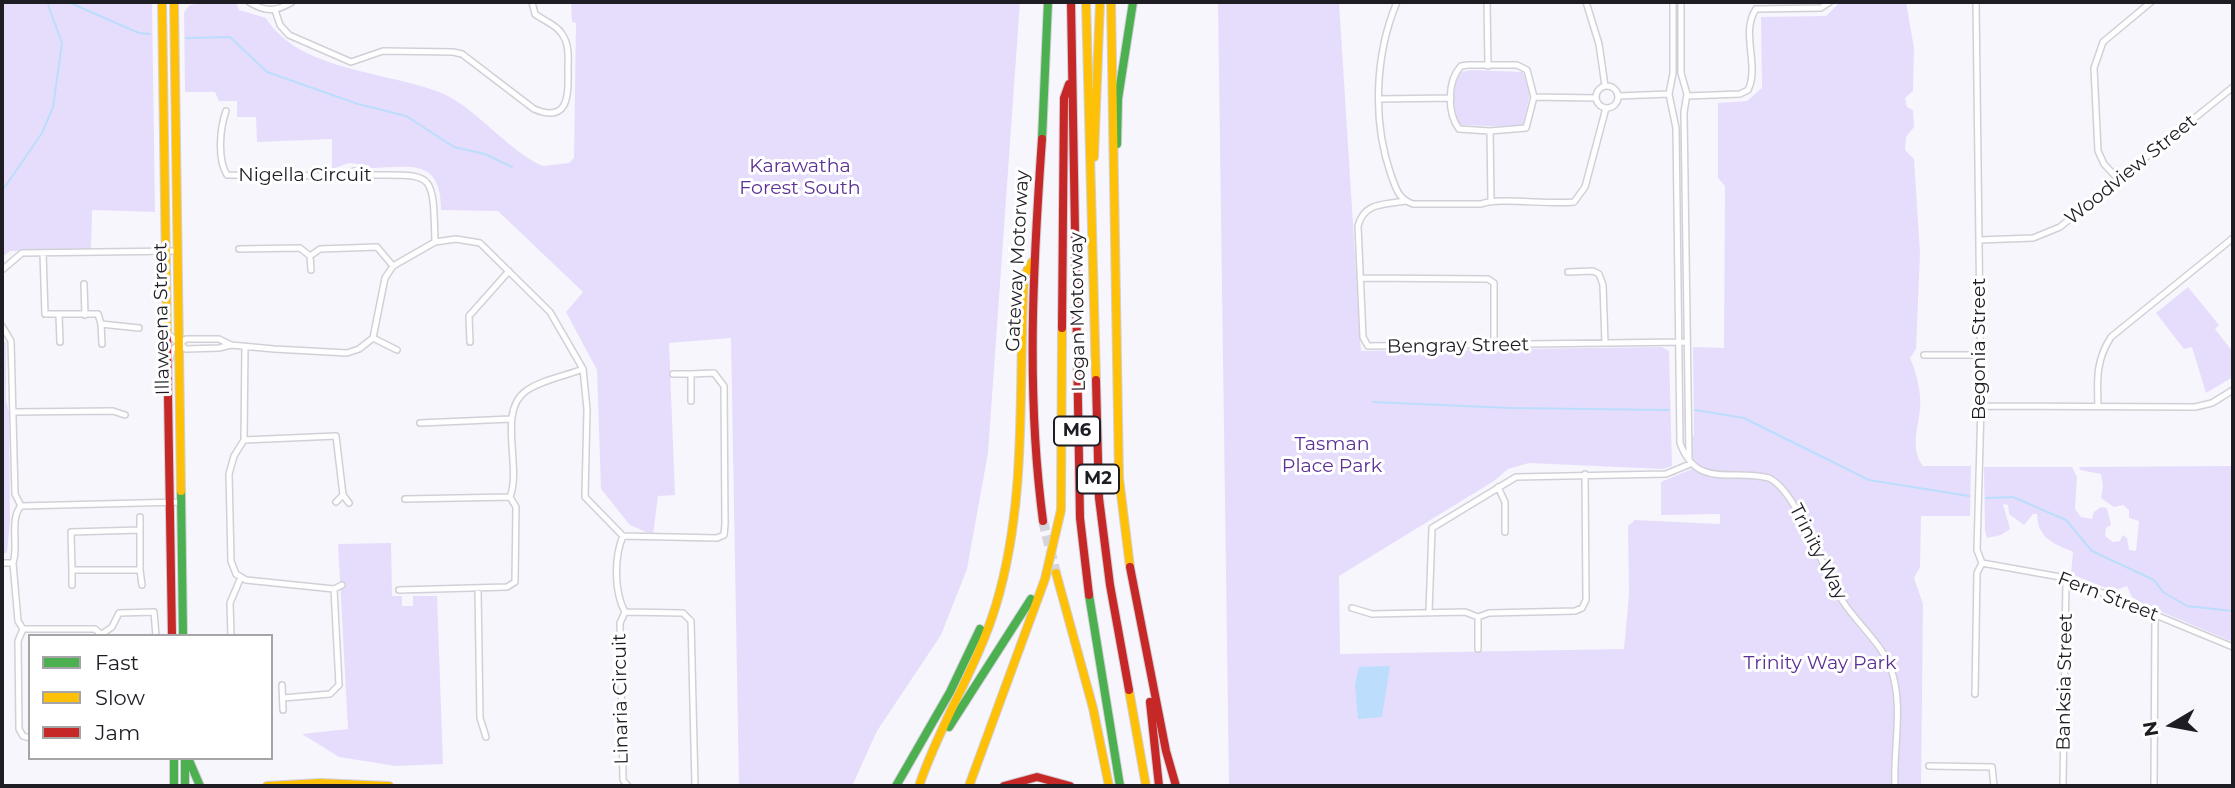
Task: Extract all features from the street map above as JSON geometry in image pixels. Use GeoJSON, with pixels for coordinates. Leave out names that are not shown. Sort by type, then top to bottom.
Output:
{"type":"FeatureCollection","features":[{"type":"Feature","properties":{"kind":"main road","name":"Illaweena Street"},"geometry":{"type":"LineString","coordinates":[[162,2],[167,370],[183,634]]}},
{"type":"Feature","properties":{"kind":"main road","name":"Illaweena Street"},"geometry":{"type":"LineString","coordinates":[[172,634],[178,359],[182,342],[178,327],[174,2]]}},
{"type":"Feature","properties":{"kind":"main road","name":"Gateway Motorway"},"geometry":{"type":"LineString","coordinates":[[1043,522],[1029,406],[1032,262],[1048,2]]}},
{"type":"Feature","properties":{"kind":"main road","name":"Logan Motorway"},"geometry":{"type":"LineString","coordinates":[[1070,2],[1080,518],[1088,590],[1120,786]]}},
{"type":"Feature","properties":{"kind":"main road","name":"Logan Motorway"},"geometry":{"type":"LineString","coordinates":[[1086,2],[1099,498],[1110,586],[1146,786]]}},
{"type":"Feature","properties":{"kind":"main road","name":"M2"},"geometry":{"type":"LineString","coordinates":[[1092,168],[1096,145],[1100,2]]}},
{"type":"Feature","properties":{"kind":"main road"},"geometry":{"type":"LineString","coordinates":[[1111,2],[1110,109],[1119,478],[1132,582],[1166,751],[1176,786]]}},
{"type":"Feature","properties":{"kind":"main road"},"geometry":{"type":"LineString","coordinates":[[1114,200],[1118,99],[1133,2]]}},
{"type":"Feature","properties":{"kind":"main road"},"geometry":{"type":"LineString","coordinates":[[969,786],[1045,579],[1058,529],[1062,490],[1060,335],[1065,99],[1072,73]]}},
{"type":"Feature","properties":{"kind":"main road"},"geometry":{"type":"LineString","coordinates":[[919,786],[978,652],[996,603],[1013,527],[1023,289],[1024,276],[1032,262]]}},
{"type":"Feature","properties":{"kind":"main road"},"geometry":{"type":"LineString","coordinates":[[1056,573],[1093,708],[1109,786]]}},
{"type":"Feature","properties":{"kind":"main road"},"geometry":{"type":"LineString","coordinates":[[940,734],[950,726],[979,678],[1018,624],[1038,583],[1045,579]]}},
{"type":"Feature","properties":{"kind":"main road"},"geometry":{"type":"LineString","coordinates":[[171,584],[181,581]]}},
{"type":"Feature","properties":{"kind":"main road"},"geometry":{"type":"LineString","coordinates":[[897,786],[955,683],[986,613],[996,603]]}},
{"type":"Feature","properties":{"kind":"main road"},"geometry":{"type":"LineString","coordinates":[[1153,688],[1149,699],[1160,786]]}},
{"type":"Feature","properties":{"kind":"main road"},"geometry":{"type":"LineString","coordinates":[[174,760],[174,786]]}},
{"type":"Feature","properties":{"kind":"main road"},"geometry":{"type":"LineString","coordinates":[[185,786],[186,760]]}},
{"type":"Feature","properties":{"kind":"main road"},"geometry":{"type":"LineString","coordinates":[[188,760],[194,766],[200,786]]}},
{"type":"Feature","properties":{"kind":"main road"},"geometry":{"type":"LineString","coordinates":[[1004,786],[1023,778],[1042,776],[1070,786]]}},
{"type":"Feature","properties":{"kind":"main road"},"geometry":{"type":"LineString","coordinates":[[267,786],[320,783],[389,786]]}},
{"type":"Feature","properties":{"kind":"street"},"geometry":{"type":"LineString","coordinates":[[249,2],[266,11],[292,2]]}},
{"type":"Feature","properties":{"kind":"street"},"geometry":{"type":"LineString","coordinates":[[275,10],[280,25],[289,35],[329,55],[351,62],[383,51],[462,54],[534,109],[545,113],[556,112],[564,107],[569,95],[568,50],[565,37],[536,14],[532,2]]}},
{"type":"Feature","properties":{"kind":"street"},"geometry":{"type":"LineString","coordinates":[[1396,2],[1384,45],[1379,99],[1389,168],[1399,195],[1405,201]]}},
{"type":"Feature","properties":{"kind":"street"},"geometry":{"type":"LineString","coordinates":[[1487,2],[1489,66]]}},
{"type":"Feature","properties":{"kind":"street"},"geometry":{"type":"LineString","coordinates":[[1586,2],[1599,44],[1605,86]]}},
{"type":"Feature","properties":{"kind":"street"},"geometry":{"type":"LineString","coordinates":[[1673,2],[1671,91],[1675,128],[1679,435],[1690,464]]}},
{"type":"Feature","properties":{"kind":"street"},"geometry":{"type":"LineString","coordinates":[[1681,2],[1681,73],[1686,96],[1687,452],[1690,464]]}},
{"type":"Feature","properties":{"kind":"street"},"geometry":{"type":"LineString","coordinates":[[1752,2],[1756,9]]}},
{"type":"Feature","properties":{"kind":"street"},"geometry":{"type":"LineString","coordinates":[[1756,9],[1821,8],[1830,2]]}},
{"type":"Feature","properties":{"kind":"street","name":"Begonia Street"},"geometry":{"type":"LineString","coordinates":[[1975,694],[1977,573],[1982,564],[1977,550],[1981,406],[1978,355],[1976,2]]}},
{"type":"Feature","properties":{"kind":"street"},"geometry":{"type":"LineString","coordinates":[[2119,180],[2104,164],[2097,144],[2094,68],[2103,42],[2151,2]]}},
{"type":"Feature","properties":{"kind":"street"},"geometry":{"type":"LineString","coordinates":[[1672,102],[1686,96],[1740,94],[1748,90],[1752,77],[1751,22],[1756,9]]}},
{"type":"Feature","properties":{"kind":"street"},"geometry":{"type":"LineString","coordinates":[[1461,66],[1489,66],[1523,66],[1531,77],[1534,97],[1526,128],[1490,131],[1459,129],[1452,116],[1453,79],[1461,66]]}},
{"type":"Feature","properties":{"kind":"street"},"geometry":{"type":"LineString","coordinates":[[1605,86],[1612,88],[1618,96],[1615,105],[1606,108],[1600,106],[1596,97],[1597,91],[1605,86]]}},
{"type":"Feature","properties":{"kind":"street"},"geometry":{"type":"LineString","coordinates":[[1618,96],[1671,91],[1678,86],[1686,96]]}},
{"type":"Feature","properties":{"kind":"street","name":"Woodview Street"},"geometry":{"type":"LineString","coordinates":[[1979,240],[2033,238],[2047,234],[2233,88]]}},
{"type":"Feature","properties":{"kind":"street"},"geometry":{"type":"LineString","coordinates":[[1534,97],[1596,97]]}},
{"type":"Feature","properties":{"kind":"street"},"geometry":{"type":"LineString","coordinates":[[1379,99],[1451,98]]}},
{"type":"Feature","properties":{"kind":"street","name":"Bengray Street"},"geometry":{"type":"LineString","coordinates":[[1606,108],[1593,163],[1579,200],[1567,203],[1503,203],[1491,200],[1481,204],[1405,201],[1373,206],[1361,216],[1358,226],[1363,337],[1368,346],[1686,342]]}},
{"type":"Feature","properties":{"kind":"street","name":"Nigella Circuit"},"geometry":{"type":"LineString","coordinates":[[226,111],[220,126],[223,169],[227,175],[338,176],[354,171],[360,175],[417,176],[427,180],[434,189],[435,242]]}},
{"type":"Feature","properties":{"kind":"street"},"geometry":{"type":"LineString","coordinates":[[1490,131],[1491,200]]}},
{"type":"Feature","properties":{"kind":"street"},"geometry":{"type":"LineString","coordinates":[[2098,406],[2097,368],[2102,351],[2111,337],[2233,238]]}},
{"type":"Feature","properties":{"kind":"street"},"geometry":{"type":"LineString","coordinates":[[178,359],[187,349],[231,345],[347,353],[359,349],[373,338],[385,278],[393,266],[435,242],[456,239],[480,243],[550,312],[583,369],[587,409],[585,497],[623,536],[724,535],[724,386],[714,373],[673,374]]}},
{"type":"Feature","properties":{"kind":"street"},"geometry":{"type":"LineString","coordinates":[[310,257],[320,249],[377,247],[393,266]]}},
{"type":"Feature","properties":{"kind":"street"},"geometry":{"type":"LineString","coordinates":[[239,249],[300,248],[310,257],[311,270]]}},
{"type":"Feature","properties":{"kind":"street"},"geometry":{"type":"LineString","coordinates":[[2,271],[18,255],[177,251]]}},
{"type":"Feature","properties":{"kind":"street"},"geometry":{"type":"LineString","coordinates":[[43,253],[44,310],[48,316],[98,314],[102,344]]}},
{"type":"Feature","properties":{"kind":"street"},"geometry":{"type":"LineString","coordinates":[[470,342],[469,316],[509,271]]}},
{"type":"Feature","properties":{"kind":"street"},"geometry":{"type":"LineString","coordinates":[[1568,272],[1593,271],[1599,274],[1603,285],[1605,343]]}},
{"type":"Feature","properties":{"kind":"street"},"geometry":{"type":"LineString","coordinates":[[1360,278],[1488,279],[1494,283],[1494,344]]}},
{"type":"Feature","properties":{"kind":"street"},"geometry":{"type":"LineString","coordinates":[[85,285],[85,315]]}},
{"type":"Feature","properties":{"kind":"street"},"geometry":{"type":"LineString","coordinates":[[59,315],[60,342]]}},
{"type":"Feature","properties":{"kind":"street"},"geometry":{"type":"LineString","coordinates":[[101,324],[139,328]]}},
{"type":"Feature","properties":{"kind":"street"},"geometry":{"type":"LineString","coordinates":[[2,326],[11,341],[15,412],[15,494],[21,506]]}},
{"type":"Feature","properties":{"kind":"street"},"geometry":{"type":"LineString","coordinates":[[166,333],[182,342],[187,349]]}},
{"type":"Feature","properties":{"kind":"street"},"geometry":{"type":"LineString","coordinates":[[373,338],[397,350]]}},
{"type":"Feature","properties":{"kind":"street"},"geometry":{"type":"LineString","coordinates":[[167,370],[172,351],[182,342],[219,339],[231,345]]}},
{"type":"Feature","properties":{"kind":"street"},"geometry":{"type":"LineString","coordinates":[[245,346],[244,440],[233,456],[229,474],[230,561],[241,577],[334,589],[342,585]]}},
{"type":"Feature","properties":{"kind":"street"},"geometry":{"type":"LineString","coordinates":[[1924,355],[1978,355]]}},
{"type":"Feature","properties":{"kind":"street"},"geometry":{"type":"LineString","coordinates":[[510,497],[515,485],[511,419],[515,402],[526,390],[583,369]]}},
{"type":"Feature","properties":{"kind":"street"},"geometry":{"type":"LineString","coordinates":[[691,374],[691,401]]}},
{"type":"Feature","properties":{"kind":"street"},"geometry":{"type":"LineString","coordinates":[[1981,406],[2196,407],[2212,403],[2233,390]]}},
{"type":"Feature","properties":{"kind":"street"},"geometry":{"type":"LineString","coordinates":[[15,412],[113,411],[125,415]]}},
{"type":"Feature","properties":{"kind":"street"},"geometry":{"type":"LineString","coordinates":[[420,423],[511,419]]}},
{"type":"Feature","properties":{"kind":"street"},"geometry":{"type":"LineString","coordinates":[[244,440],[336,436],[343,495],[349,503]]}},
{"type":"Feature","properties":{"kind":"street"},"geometry":{"type":"LineString","coordinates":[[1429,612],[1433,528],[1498,487],[1523,475],[1666,474],[1690,464]]}},
{"type":"Feature","properties":{"kind":"street","name":"Trinity Way"},"geometry":{"type":"LineString","coordinates":[[1690,464],[1711,474],[1769,478],[1777,482],[1792,500],[1836,590],[1874,640],[1891,668],[1897,706],[1895,786]]}},
{"type":"Feature","properties":{"kind":"street"},"geometry":{"type":"LineString","coordinates":[[1352,608],[1372,614],[1465,612],[1478,617],[1489,613],[1583,608],[1586,600],[1585,474]]}},
{"type":"Feature","properties":{"kind":"street"},"geometry":{"type":"LineString","coordinates":[[1498,487],[1505,502],[1505,531]]}},
{"type":"Feature","properties":{"kind":"street"},"geometry":{"type":"LineString","coordinates":[[336,502],[343,495]]}},
{"type":"Feature","properties":{"kind":"street"},"geometry":{"type":"LineString","coordinates":[[405,499],[510,497]]}},
{"type":"Feature","properties":{"kind":"street"},"geometry":{"type":"LineString","coordinates":[[399,590],[507,587],[515,582],[516,507],[510,497]]}},
{"type":"Feature","properties":{"kind":"street"},"geometry":{"type":"LineString","coordinates":[[21,506],[175,502]]}},
{"type":"Feature","properties":{"kind":"street"},"geometry":{"type":"LineString","coordinates":[[21,506],[16,516],[16,553],[13,563],[18,621],[23,629]]}},
{"type":"Feature","properties":{"kind":"street"},"geometry":{"type":"LineString","coordinates":[[140,517],[142,584]]}},
{"type":"Feature","properties":{"kind":"street"},"geometry":{"type":"LineString","coordinates":[[72,585],[71,532],[140,530]]}},
{"type":"Feature","properties":{"kind":"street","name":"Linaria Circuit"},"geometry":{"type":"LineString","coordinates":[[623,536],[617,549],[619,601],[625,612]]}},
{"type":"Feature","properties":{"kind":"street"},"geometry":{"type":"LineString","coordinates":[[2,563],[13,563]]}},
{"type":"Feature","properties":{"kind":"street","name":"Fern Street"},"geometry":{"type":"LineString","coordinates":[[1982,564],[2066,578],[2231,646]]}},
{"type":"Feature","properties":{"kind":"street"},"geometry":{"type":"LineString","coordinates":[[72,570],[140,570]]}},
{"type":"Feature","properties":{"kind":"street"},"geometry":{"type":"LineString","coordinates":[[231,634],[230,603],[241,577]]}},
{"type":"Feature","properties":{"kind":"street","name":"Banksia Street"},"geometry":{"type":"LineString","coordinates":[[2063,786],[2066,578]]}},
{"type":"Feature","properties":{"kind":"street"},"geometry":{"type":"LineString","coordinates":[[283,698],[330,694],[339,685],[334,589]]}},
{"type":"Feature","properties":{"kind":"street"},"geometry":{"type":"LineString","coordinates":[[478,589],[480,718],[486,737]]}},
{"type":"Feature","properties":{"kind":"street"},"geometry":{"type":"LineString","coordinates":[[103,634],[112,627],[119,613],[154,612],[156,634]]}},
{"type":"Feature","properties":{"kind":"street","name":"Linaria Circuit"},"geometry":{"type":"LineString","coordinates":[[625,612],[620,623],[623,780],[628,786]]}},
{"type":"Feature","properties":{"kind":"street","name":"Linaria Circuit"},"geometry":{"type":"LineString","coordinates":[[625,612],[683,613],[691,621],[695,786]]}},
{"type":"Feature","properties":{"kind":"street"},"geometry":{"type":"LineString","coordinates":[[2154,786],[2155,614]]}},
{"type":"Feature","properties":{"kind":"street"},"geometry":{"type":"LineString","coordinates":[[1478,617],[1478,649]]}},
{"type":"Feature","properties":{"kind":"street"},"geometry":{"type":"LineString","coordinates":[[23,629],[95,629],[101,634]]}},
{"type":"Feature","properties":{"kind":"street"},"geometry":{"type":"LineString","coordinates":[[23,629],[19,640],[19,729],[23,736],[28,737]]}},
{"type":"Feature","properties":{"kind":"street"},"geometry":{"type":"LineString","coordinates":[[282,685],[283,710]]}},
{"type":"Feature","properties":{"kind":"street"},"geometry":{"type":"LineString","coordinates":[[1929,766],[1992,767],[1994,786]]}},
{"type":"Feature","properties":{"kind":"green space"},"geometry":{"type":"Polygon","coordinates":[[[2,2],[152,2],[155,212],[92,210],[91,249],[10,251],[2,257],[2,2]]]}},
{"type":"Feature","properties":{"kind":"green space","name":"Karawatha Forest South"},"geometry":{"type":"Polygon","coordinates":[[[236,2],[239,10],[266,18],[280,35],[299,49],[321,59],[418,85],[452,98],[530,160],[543,166],[569,163],[574,158],[576,23],[572,22],[571,2],[1020,2],[988,453],[967,569],[941,635],[877,731],[852,786],[739,786],[731,338],[669,343],[675,495],[658,496],[653,535],[630,525],[601,489],[597,370],[566,312],[583,292],[498,211],[441,210],[436,181],[421,169],[371,168],[368,165],[349,163],[332,169],[332,139],[257,142],[256,117],[237,117],[237,101],[219,101],[215,92],[185,92],[184,12],[190,5],[236,2]]]}},
{"type":"Feature","properties":{"kind":"green space"},"geometry":{"type":"Polygon","coordinates":[[[1218,2],[1339,2],[1361,351],[1662,347],[1669,351],[1672,466],[1663,469],[1529,463],[1508,469],[1494,481],[1339,576],[1340,654],[1624,649],[1629,595],[1628,526],[1635,520],[1720,524],[1720,514],[1661,515],[1661,482],[1694,468],[1691,440],[1694,435],[1693,347],[1724,348],[1725,186],[1718,178],[1718,103],[1747,101],[1762,88],[1761,17],[1826,16],[1840,2],[1906,2],[1914,48],[1913,91],[1905,98],[1907,107],[1913,110],[1914,127],[1906,137],[1905,150],[1914,159],[1920,253],[1916,349],[1910,358],[1920,396],[1916,449],[1923,466],[1971,466],[1970,516],[1921,516],[1920,567],[1914,578],[1923,604],[1921,786],[1229,786],[1218,2]]]}},
{"type":"Feature","properties":{"kind":"green space"},"geometry":{"type":"Polygon","coordinates":[[[1461,72],[1523,72],[1530,94],[1523,124],[1518,127],[1460,125],[1454,106],[1455,84],[1461,72]]]}},
{"type":"Feature","properties":{"kind":"green space"},"geometry":{"type":"Polygon","coordinates":[[[2188,287],[2219,325],[2215,329],[2233,352],[2233,377],[2206,393],[2192,347],[2184,349],[2156,313],[2188,287]]]}},
{"type":"Feature","properties":{"kind":"green space"},"geometry":{"type":"Polygon","coordinates":[[[2,338],[6,343],[6,401],[9,412],[10,520],[7,553],[2,553],[2,338]]]}},
{"type":"Feature","properties":{"kind":"green space"},"geometry":{"type":"Polygon","coordinates":[[[2233,466],[2233,642],[2145,605],[2132,597],[2127,586],[2113,591],[2071,574],[2073,552],[2053,543],[2044,535],[2037,514],[2033,514],[2024,525],[2009,514],[2008,505],[2003,504],[2010,529],[2001,535],[1987,538],[1985,531],[1984,467],[2072,467],[2077,477],[2075,509],[2081,517],[2092,519],[2094,512],[2101,507],[2107,508],[2111,525],[2106,528],[2105,536],[2113,542],[2120,541],[2123,535],[2127,538],[2129,550],[2136,551],[2139,521],[2129,518],[2129,510],[2123,505],[2114,507],[2101,498],[2101,474],[2080,470],[2079,467],[2233,466]]]}},
{"type":"Feature","properties":{"kind":"green space"},"geometry":{"type":"Polygon","coordinates":[[[391,543],[392,596],[402,596],[402,606],[413,606],[413,596],[437,596],[443,764],[396,766],[339,757],[302,734],[348,729],[338,544],[391,543]]]}},
{"type":"Feature","properties":{"kind":"water"},"geometry":{"type":"Polygon","coordinates":[[[1390,666],[1382,717],[1358,719],[1355,685],[1359,667],[1390,666]]]}},
{"type":"Feature","properties":{"kind":"waterway"},"geometry":{"type":"LineString","coordinates":[[2,191],[42,133],[53,107],[62,43],[47,2]]}},
{"type":"Feature","properties":{"kind":"waterway"},"geometry":{"type":"LineString","coordinates":[[68,2],[139,33],[150,34]]}},
{"type":"Feature","properties":{"kind":"waterway"},"geometry":{"type":"LineString","coordinates":[[186,38],[230,37],[267,72],[358,104],[406,116],[454,147],[485,154],[512,167]]}},
{"type":"Feature","properties":{"kind":"waterway"},"geometry":{"type":"LineString","coordinates":[[1373,402],[1510,408],[1669,410]]}},
{"type":"Feature","properties":{"kind":"waterway"},"geometry":{"type":"LineString","coordinates":[[1695,410],[1744,418],[1869,480],[1969,496]]}},
{"type":"Feature","properties":{"kind":"waterway"},"geometry":{"type":"LineString","coordinates":[[1986,498],[2013,497],[2066,520],[2092,551],[2154,580],[2163,592],[2187,606],[2233,611]]}},
{"type":"Feature","properties":{"kind":"tunnel"},"geometry":{"type":"LineString","coordinates":[[1043,521],[1056,573]]}},
{"type":"Feature","properties":{"kind":"traffic: fast"},"geometry":{"type":"LineString","coordinates":[[1042,139],[1048,2]]}},
{"type":"Feature","properties":{"kind":"traffic: fast"},"geometry":{"type":"LineString","coordinates":[[1117,144],[1118,99],[1133,2]]}},
{"type":"Feature","properties":{"kind":"traffic: fast"},"geometry":{"type":"LineString","coordinates":[[181,491],[183,634]]}},
{"type":"Feature","properties":{"kind":"traffic: fast"},"geometry":{"type":"LineString","coordinates":[[1089,595],[1120,786]]}},
{"type":"Feature","properties":{"kind":"traffic: fast"},"geometry":{"type":"LineString","coordinates":[[949,727],[1031,599]]}},
{"type":"Feature","properties":{"kind":"traffic: fast"},"geometry":{"type":"LineString","coordinates":[[896,786],[950,692],[980,629]]}},
{"type":"Feature","properties":{"kind":"traffic: fast"},"geometry":{"type":"LineString","coordinates":[[174,760],[174,786]]}},
{"type":"Feature","properties":{"kind":"traffic: fast"},"geometry":{"type":"LineString","coordinates":[[185,760],[185,786]]}},
{"type":"Feature","properties":{"kind":"traffic: fast"},"geometry":{"type":"LineString","coordinates":[[189,760],[200,786]]}},
{"type":"Feature","properties":{"kind":"traffic: slow"},"geometry":{"type":"LineString","coordinates":[[162,2],[167,335]]}},
{"type":"Feature","properties":{"kind":"traffic: slow"},"geometry":{"type":"LineString","coordinates":[[174,2],[181,491]]}},
{"type":"Feature","properties":{"kind":"traffic: slow"},"geometry":{"type":"LineString","coordinates":[[1086,2],[1096,380]]}},
{"type":"Feature","properties":{"kind":"traffic: slow"},"geometry":{"type":"LineString","coordinates":[[1094,157],[1100,2]]}},
{"type":"Feature","properties":{"kind":"traffic: slow"},"geometry":{"type":"LineString","coordinates":[[1111,2],[1119,478],[1130,567]]}},
{"type":"Feature","properties":{"kind":"traffic: slow"},"geometry":{"type":"LineString","coordinates":[[919,786],[988,628],[1006,565],[1013,524],[1020,442],[1024,276],[1032,262]]}},
{"type":"Feature","properties":{"kind":"traffic: slow"},"geometry":{"type":"LineString","coordinates":[[969,786],[1045,579],[1061,510],[1062,328]]}},
{"type":"Feature","properties":{"kind":"traffic: slow"},"geometry":{"type":"LineString","coordinates":[[1056,573],[1093,708],[1109,786]]}},
{"type":"Feature","properties":{"kind":"traffic: slow"},"geometry":{"type":"LineString","coordinates":[[1129,690],[1146,786]]}},
{"type":"Feature","properties":{"kind":"traffic: slow"},"geometry":{"type":"LineString","coordinates":[[267,786],[320,783],[389,786]]}},
{"type":"Feature","properties":{"kind":"traffic: jam"},"geometry":{"type":"LineString","coordinates":[[1071,2],[1080,518],[1089,595]]}},
{"type":"Feature","properties":{"kind":"traffic: jam"},"geometry":{"type":"LineString","coordinates":[[1062,328],[1064,98],[1069,84]]}},
{"type":"Feature","properties":{"kind":"traffic: jam"},"geometry":{"type":"LineString","coordinates":[[1042,139],[1034,282],[1033,378],[1034,425],[1043,521]]}},
{"type":"Feature","properties":{"kind":"traffic: jam"},"geometry":{"type":"LineString","coordinates":[[167,335],[172,634]]}},
{"type":"Feature","properties":{"kind":"traffic: jam"},"geometry":{"type":"LineString","coordinates":[[1096,380],[1099,498],[1110,585],[1129,690]]}},
{"type":"Feature","properties":{"kind":"traffic: jam"},"geometry":{"type":"LineString","coordinates":[[1130,567],[1166,751],[1176,786]]}},
{"type":"Feature","properties":{"kind":"traffic: jam"},"geometry":{"type":"LineString","coordinates":[[1150,702],[1159,786]]}},
{"type":"Feature","properties":{"kind":"traffic: jam"},"geometry":{"type":"LineString","coordinates":[[1004,786],[1037,777],[1070,786]]}},
{"type":"Feature","properties":{"kind":"park label","name":"Tasman Place Park"},"geometry":{"type":"Point","coordinates":[1332,455]}},
{"type":"Feature","properties":{"kind":"park label","name":"Trinity Way Park"},"geometry":{"type":"Point","coordinates":[1820,663]}}]}
